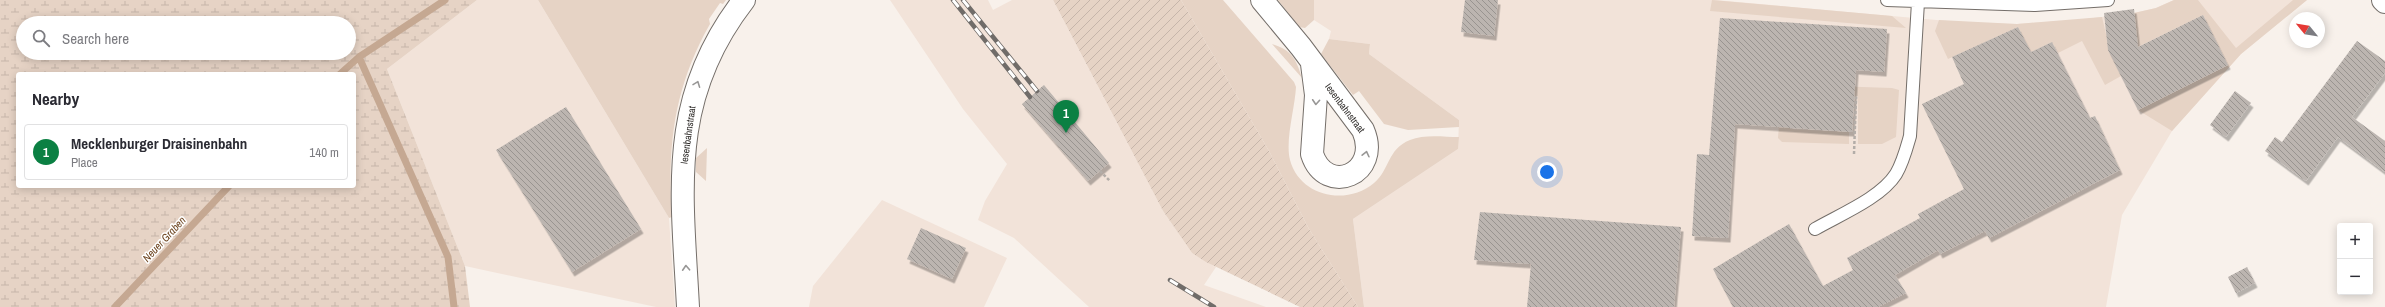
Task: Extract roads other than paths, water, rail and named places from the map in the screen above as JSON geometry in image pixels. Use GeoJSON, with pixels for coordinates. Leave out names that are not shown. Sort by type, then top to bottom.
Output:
{"type":"FeatureCollection","features":[{"type":"Feature","properties":{"kind":"street","name":"Iesenbahnstraat"},"geometry":{"type":"LineString","coordinates":[[688,307],[683,197],[683,154],[688,120],[694,93],[704,65],[727,21],[744,0]]}},
{"type":"Feature","properties":{"kind":"street","name":"Iesenbahnstraat"},"geometry":{"type":"LineString","coordinates":[[1262,0],[1301,47],[1312,64],[1363,130],[1367,138],[1368,152],[1366,160],[1361,167],[1348,176],[1332,176],[1326,173],[1314,161],[1312,154],[1316,95],[1312,64]]}},
{"type":"Feature","properties":{"kind":"lane"},"geometry":{"type":"LineString","coordinates":[[1887,0],[2035,5],[2108,0]]}},
{"type":"Feature","properties":{"kind":"lane"},"geometry":{"type":"LineString","coordinates":[[1815,228],[1883,190],[1896,175],[1904,158],[1910,136],[1918,2]]}},
{"type":"Feature","properties":{"kind":"waterway","name":"Neuer Graben"},"geometry":{"type":"LineString","coordinates":[[356,60],[445,0]]}},
{"type":"Feature","properties":{"kind":"waterway"},"geometry":{"type":"LineString","coordinates":[[359,57],[448,257],[454,307]]}},
{"type":"Feature","properties":{"kind":"waterway","name":"Neuer Graben"},"geometry":{"type":"LineString","coordinates":[[342,72],[356,60]]}},
{"type":"Feature","properties":{"kind":"waterway","name":"Neuer Graben"},"geometry":{"type":"LineString","coordinates":[[115,307],[227,188]]}},
{"type":"Feature","properties":{"kind":"railway"},"geometry":{"type":"LineString","coordinates":[[953,0],[1030,97]]}},
{"type":"Feature","properties":{"kind":"railway"},"geometry":{"type":"LineString","coordinates":[[963,0],[1037,91]]}},
{"type":"Feature","properties":{"kind":"railway"},"geometry":{"type":"LineString","coordinates":[[1170,280],[1214,307]]}},
{"type":"Feature","properties":{"kind":"place","name":"Mecklenburger Draisinenbahn"},"geometry":{"type":"Point","coordinates":[1066,133]}}]}
